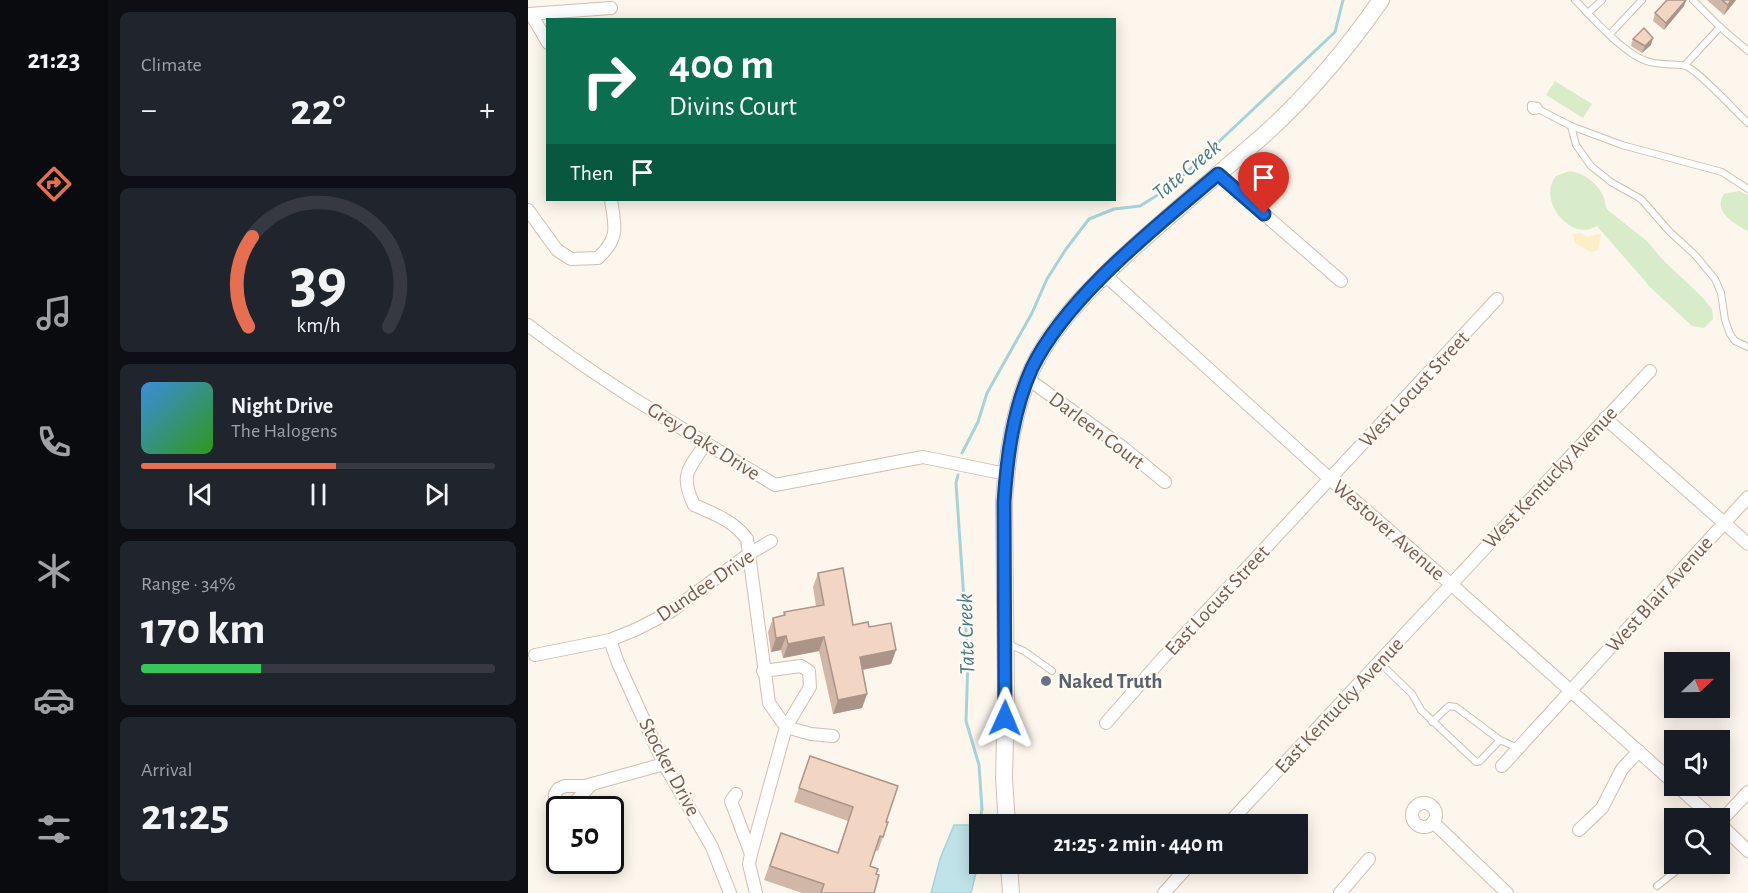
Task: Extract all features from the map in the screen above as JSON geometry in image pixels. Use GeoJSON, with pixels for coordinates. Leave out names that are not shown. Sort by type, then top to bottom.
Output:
{"type":"FeatureCollection","features":[{"type":"Feature","properties":{"kind":"main road"},"geometry":{"type":"LineString","coordinates":[[1006,814],[1004,779],[1004,502],[1006,474],[1016,417],[1028,379],[1044,346],[1059,325],[1105,275],[1265,133],[1318,81],[1354,39],[1381,0]]}},
{"type":"Feature","properties":{"kind":"main road"},"geometry":{"type":"LineString","coordinates":[[1010,874],[1011,893]]}},
{"type":"Feature","properties":{"kind":"street"},"geometry":{"type":"LineString","coordinates":[[546,40],[530,14],[611,8]]}},
{"type":"Feature","properties":{"kind":"street"},"geometry":{"type":"LineString","coordinates":[[1218,174],[1341,281]]}},
{"type":"Feature","properties":{"kind":"street"},"geometry":{"type":"LineString","coordinates":[[528,210],[557,250],[571,259],[598,258],[615,237],[611,201]]}},
{"type":"Feature","properties":{"kind":"street","name":"Westover Avenue"},"geometry":{"type":"LineString","coordinates":[[1105,275],[1330,479],[1664,773]]}},
{"type":"Feature","properties":{"kind":"street","name":"West Locust Street"},"geometry":{"type":"LineString","coordinates":[[1330,479],[1497,299]]}},
{"type":"Feature","properties":{"kind":"street","name":"Grey Oaks Drive"},"geometry":{"type":"LineString","coordinates":[[528,325],[551,343],[775,485],[923,457],[1006,474]]}},
{"type":"Feature","properties":{"kind":"street","name":"West Kentucky Avenue"},"geometry":{"type":"LineString","coordinates":[[1452,585],[1650,370]]}},
{"type":"Feature","properties":{"kind":"street","name":"Darleen Court"},"geometry":{"type":"LineString","coordinates":[[1028,379],[1165,482]]}},
{"type":"Feature","properties":{"kind":"street"},"geometry":{"type":"LineString","coordinates":[[1605,418],[1748,544]]}},
{"type":"Feature","properties":{"kind":"street"},"geometry":{"type":"LineString","coordinates":[[706,442],[685,474],[687,490],[694,505],[726,519],[739,528],[747,538],[769,703],[786,727],[811,734],[833,736]]}},
{"type":"Feature","properties":{"kind":"street","name":"East Locust Street"},"geometry":{"type":"LineString","coordinates":[[1106,723],[1169,651],[1330,479]]}},
{"type":"Feature","properties":{"kind":"street","name":"West Blair Avenue"},"geometry":{"type":"LineString","coordinates":[[1502,766],[1748,497]]}},
{"type":"Feature","properties":{"kind":"street","name":"Dundee Drive"},"geometry":{"type":"LineString","coordinates":[[535,656],[610,640],[670,612],[749,554],[771,541]]}},
{"type":"Feature","properties":{"kind":"street","name":"East Kentucky Avenue"},"geometry":{"type":"LineString","coordinates":[[1237,814],[1452,585]]}},
{"type":"Feature","properties":{"kind":"street","name":"Stocker Drive"},"geometry":{"type":"LineString","coordinates":[[610,640],[618,663],[664,764],[706,836],[730,893]]}},
{"type":"Feature","properties":{"kind":"street"},"geometry":{"type":"LineString","coordinates":[[756,893],[749,864],[751,854],[786,727],[810,687],[809,671],[801,666],[763,671]]}},
{"type":"Feature","properties":{"kind":"street"},"geometry":{"type":"LineString","coordinates":[[1580,830],[1602,808],[1622,769],[1639,751]]}},
{"type":"Feature","properties":{"kind":"street"},"geometry":{"type":"LineString","coordinates":[[592,784],[664,764]]}},
{"type":"Feature","properties":{"kind":"street"},"geometry":{"type":"LineString","coordinates":[[1730,817],[1748,792]]}},
{"type":"Feature","properties":{"kind":"street"},"geometry":{"type":"LineString","coordinates":[[736,794],[731,801],[751,854]]}},
{"type":"Feature","properties":{"kind":"street","name":"Westover Avenue"},"geometry":{"type":"LineString","coordinates":[[1689,796],[1702,808]]}},
{"type":"Feature","properties":{"kind":"street"},"geometry":{"type":"LineString","coordinates":[[1433,822],[1507,893]]}},
{"type":"Feature","properties":{"kind":"street"},"geometry":{"type":"LineString","coordinates":[[1730,836],[1748,850]]}},
{"type":"Feature","properties":{"kind":"street"},"geometry":{"type":"LineString","coordinates":[[1340,893],[1369,859]]}},
{"type":"Feature","properties":{"kind":"street"},"geometry":{"type":"LineString","coordinates":[[1164,893],[1182,874]]}},
{"type":"Feature","properties":{"kind":"lane"},"geometry":{"type":"LineString","coordinates":[[1575,0],[1632,55],[1648,62],[1673,66],[1685,65],[1748,123]]}},
{"type":"Feature","properties":{"kind":"lane"},"geometry":{"type":"LineString","coordinates":[[1588,13],[1602,0]]}},
{"type":"Feature","properties":{"kind":"lane"},"geometry":{"type":"LineString","coordinates":[[1610,34],[1642,0]]}},
{"type":"Feature","properties":{"kind":"lane"},"geometry":{"type":"LineString","coordinates":[[1694,0],[1748,51]]}},
{"type":"Feature","properties":{"kind":"lane"},"geometry":{"type":"LineString","coordinates":[[1685,65],[1720,27]]}},
{"type":"Feature","properties":{"kind":"lane"},"geometry":{"type":"LineString","coordinates":[[1540,110],[1571,126],[1622,145],[1722,172],[1748,189]]}},
{"type":"Feature","properties":{"kind":"lane"},"geometry":{"type":"LineString","coordinates":[[1571,126],[1576,145],[1591,166],[1611,183],[1641,199],[1710,273],[1719,286],[1730,334],[1734,341],[1748,347]]}},
{"type":"Feature","properties":{"kind":"lane"},"geometry":{"type":"LineString","coordinates":[[1005,643],[1024,651],[1052,671]]}},
{"type":"Feature","properties":{"kind":"lane"},"geometry":{"type":"LineString","coordinates":[[1379,662],[1412,694],[1421,710],[1432,722],[1476,762],[1480,761],[1500,740]]}},
{"type":"Feature","properties":{"kind":"lane"},"geometry":{"type":"LineString","coordinates":[[1432,722],[1449,705],[1456,707],[1500,740],[1518,748]]}},
{"type":"Feature","properties":{"kind":"lane"},"geometry":{"type":"LineString","coordinates":[[1657,886],[1672,874]]}},
{"type":"Feature","properties":{"kind":"green space"},"geometry":{"type":"Polygon","coordinates":[[[1555,81],[1592,104],[1583,118],[1546,95],[1555,81]]]}},
{"type":"Feature","properties":{"kind":"green space"},"geometry":{"type":"Polygon","coordinates":[[[1570,171],[1581,174],[1595,184],[1602,193],[1609,211],[1647,241],[1661,258],[1702,297],[1712,309],[1713,319],[1704,328],[1692,326],[1651,288],[1597,226],[1586,230],[1575,228],[1560,217],[1555,210],[1550,192],[1556,176],[1570,171]]]}},
{"type":"Feature","properties":{"kind":"green space"},"geometry":{"type":"Polygon","coordinates":[[[1739,191],[1748,195],[1748,231],[1727,217],[1721,206],[1724,194],[1739,191]]]}},
{"type":"Feature","properties":{"kind":"sand"},"geometry":{"type":"Polygon","coordinates":[[[1581,233],[1587,237],[1601,235],[1598,250],[1591,252],[1575,243],[1573,234],[1581,233]]]}},
{"type":"Feature","properties":{"kind":"water"},"geometry":{"type":"Polygon","coordinates":[[[954,825],[969,825],[969,874],[976,874],[971,893],[931,893],[940,859],[954,825]]]}},
{"type":"Feature","properties":{"kind":"building"},"geometry":{"type":"Polygon","coordinates":[[[1667,0],[1686,0],[1666,23],[1655,13],[1667,0]]]}},
{"type":"Feature","properties":{"kind":"building"},"geometry":{"type":"Polygon","coordinates":[[[1644,28],[1653,38],[1645,46],[1633,39],[1644,28]]]}},
{"type":"Feature","properties":{"kind":"building"},"geometry":{"type":"Polygon","coordinates":[[[843,568],[853,625],[868,622],[869,627],[891,623],[896,650],[860,657],[867,694],[838,700],[824,637],[788,644],[786,636],[776,638],[773,618],[785,615],[784,612],[824,605],[818,573],[843,568]]]}},
{"type":"Feature","properties":{"kind":"building"},"geometry":{"type":"Polygon","coordinates":[[[810,756],[898,786],[883,837],[880,836],[870,866],[878,869],[876,874],[879,875],[874,893],[821,893],[824,884],[770,866],[781,833],[838,853],[853,807],[799,788],[810,756]]]}},
{"type":"Feature","properties":{"kind":"waterway","name":"Tate Creek"},"geometry":{"type":"LineString","coordinates":[[962,453],[978,422],[987,393],[1032,313],[1047,279],[1089,219],[1114,209],[1140,206],[1172,186],[1335,32],[1343,0]]}},
{"type":"Feature","properties":{"kind":"waterway","name":"Tate Creek"},"geometry":{"type":"LineString","coordinates":[[958,475],[956,483],[968,659],[966,721],[979,765],[981,814]]}},
{"type":"Feature","properties":{"kind":"place","name":"Naked Truth"},"geometry":{"type":"Point","coordinates":[1046,681]}},
{"type":"Feature","properties":{"kind":"route"},"geometry":{"type":"LineString","coordinates":[[1005,718],[1004,502],[1006,474],[1016,417],[1032,368],[1059,325],[1105,275],[1218,174],[1264,214]]}}]}
